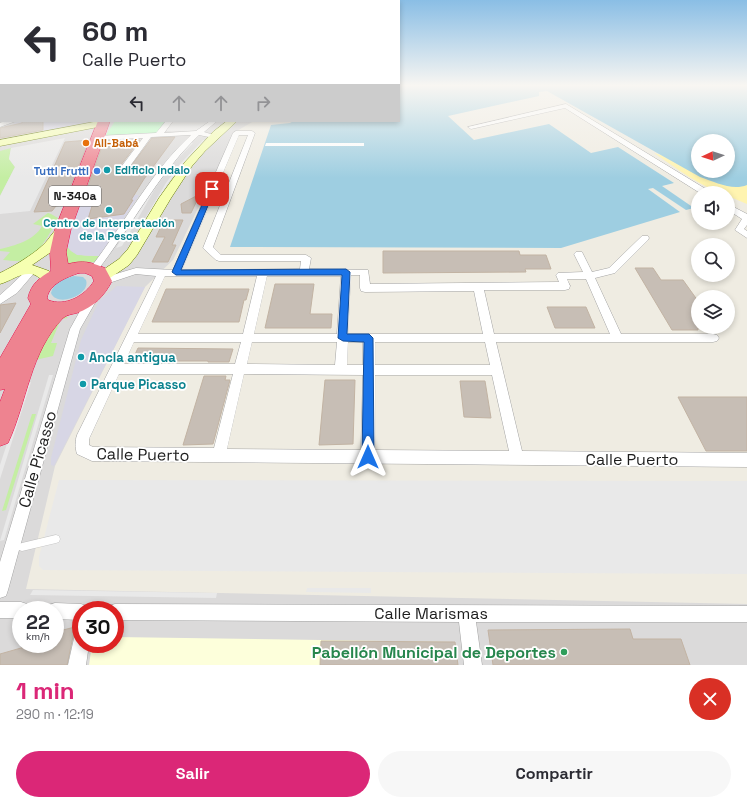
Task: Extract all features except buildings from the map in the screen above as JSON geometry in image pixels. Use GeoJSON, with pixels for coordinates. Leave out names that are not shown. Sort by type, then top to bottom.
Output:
{"type":"FeatureCollection","features":[{"type":"Feature","properties":{"kind":"highway","name":"N-340a"},"geometry":{"type":"LineString","coordinates":[[55,276],[63,229],[103,122]]}},
{"type":"Feature","properties":{"kind":"highway"},"geometry":{"type":"LineString","coordinates":[[1,378],[19,340],[57,307],[83,302],[98,280],[79,268],[55,276],[39,292],[38,298],[57,307]]}},
{"type":"Feature","properties":{"kind":"highway"},"geometry":{"type":"LineString","coordinates":[[0,435],[26,359],[57,307]]}},
{"type":"Feature","properties":{"kind":"street"},"geometry":{"type":"LineString","coordinates":[[471,127],[521,116]]}},
{"type":"Feature","properties":{"kind":"street"},"geometry":{"type":"LineString","coordinates":[[582,116],[695,186]]}},
{"type":"Feature","properties":{"kind":"street"},"geometry":{"type":"LineString","coordinates":[[0,125],[10,122]]}},
{"type":"Feature","properties":{"kind":"street"},"geometry":{"type":"LineString","coordinates":[[0,143],[103,122]]}},
{"type":"Feature","properties":{"kind":"street"},"geometry":{"type":"LineString","coordinates":[[158,135],[169,122]]}},
{"type":"Feature","properties":{"kind":"street"},"geometry":{"type":"LineString","coordinates":[[57,307],[75,329],[114,244],[149,188],[168,162],[198,133],[213,122]]}},
{"type":"Feature","properties":{"kind":"street"},"geometry":{"type":"LineString","coordinates":[[214,136],[224,122]]}},
{"type":"Feature","properties":{"kind":"street"},"geometry":{"type":"LineString","coordinates":[[98,280],[124,262],[132,252],[184,169],[214,136],[232,122]]}},
{"type":"Feature","properties":{"kind":"street"},"geometry":{"type":"LineString","coordinates":[[97,138],[198,133],[214,136]]}},
{"type":"Feature","properties":{"kind":"street"},"geometry":{"type":"LineString","coordinates":[[176,272],[236,133],[252,133],[208,248],[219,258],[306,258],[304,272]]}},
{"type":"Feature","properties":{"kind":"street"},"geometry":{"type":"LineString","coordinates":[[122,171],[149,135]]}},
{"type":"Feature","properties":{"kind":"street"},"geometry":{"type":"LineString","coordinates":[[735,210],[747,218],[739,230],[747,235]]}},
{"type":"Feature","properties":{"kind":"street"},"geometry":{"type":"LineString","coordinates":[[0,279],[47,249],[63,229]]}},
{"type":"Feature","properties":{"kind":"street"},"geometry":{"type":"LineString","coordinates":[[98,280],[136,271],[365,272],[365,288],[566,286],[561,275],[589,276],[612,272],[645,238]]}},
{"type":"Feature","properties":{"kind":"street"},"geometry":{"type":"LineString","coordinates":[[579,254],[618,338]]}},
{"type":"Feature","properties":{"kind":"street"},"geometry":{"type":"LineString","coordinates":[[0,300],[13,290],[32,270]]}},
{"type":"Feature","properties":{"kind":"street"},"geometry":{"type":"LineString","coordinates":[[13,272],[38,270],[55,276]]}},
{"type":"Feature","properties":{"kind":"street","name":"Calle Puerto"},"geometry":{"type":"LineString","coordinates":[[162,272],[82,439],[82,449],[92,454],[747,460]]}},
{"type":"Feature","properties":{"kind":"street"},"geometry":{"type":"LineString","coordinates":[[220,456],[264,272]]}},
{"type":"Feature","properties":{"kind":"street"},"geometry":{"type":"LineString","coordinates":[[341,369],[346,272]]}},
{"type":"Feature","properties":{"kind":"street"},"geometry":{"type":"LineString","coordinates":[[478,287],[517,458]]}},
{"type":"Feature","properties":{"kind":"street","name":"Calle Picasso"},"geometry":{"type":"LineString","coordinates":[[0,590],[75,329]]}},
{"type":"Feature","properties":{"kind":"street"},"geometry":{"type":"LineString","coordinates":[[131,338],[713,338]]}},
{"type":"Feature","properties":{"kind":"street"},"geometry":{"type":"LineString","coordinates":[[368,457],[369,338]]}},
{"type":"Feature","properties":{"kind":"street"},"geometry":{"type":"LineString","coordinates":[[116,369],[497,370]]}},
{"type":"Feature","properties":{"kind":"street"},"geometry":{"type":"LineString","coordinates":[[0,610],[12,610]]}},
{"type":"Feature","properties":{"kind":"street","name":"Calle Marismas"},"geometry":{"type":"LineString","coordinates":[[124,612],[747,614]]}},
{"type":"Feature","properties":{"kind":"street"},"geometry":{"type":"LineString","coordinates":[[466,612],[473,665]]}},
{"type":"Feature","properties":{"kind":"street"},"geometry":{"type":"LineString","coordinates":[[77,665],[79,653]]}},
{"type":"Feature","properties":{"kind":"lane"},"geometry":{"type":"LineString","coordinates":[[22,547],[56,539]]}},
{"type":"Feature","properties":{"kind":"shaded area"},"geometry":{"type":"Polygon","coordinates":[[[0,122],[252,122],[235,132],[173,260],[145,287],[55,466],[26,589],[747,604],[747,665],[0,665],[0,122]]]}},
{"type":"Feature","properties":{"kind":"shaded area"},"geometry":{"type":"Polygon","coordinates":[[[16,122],[26,122],[12,125],[16,122]]]}},
{"type":"Feature","properties":{"kind":"shaded area"},"geometry":{"type":"Polygon","coordinates":[[[36,122],[87,123],[86,125],[43,134],[43,123],[36,122]]]}},
{"type":"Feature","properties":{"kind":"shaded area"},"geometry":{"type":"Polygon","coordinates":[[[171,122],[208,122],[200,130],[194,132],[167,131],[166,129],[171,122]]]}},
{"type":"Feature","properties":{"kind":"shaded area"},"geometry":{"type":"Polygon","coordinates":[[[65,138],[30,211],[0,214],[0,196],[15,167],[9,159],[11,148],[65,138]]]}},
{"type":"Feature","properties":{"kind":"shaded area"},"geometry":{"type":"Polygon","coordinates":[[[203,140],[205,140],[168,183],[141,229],[138,230],[166,183],[181,163],[203,140]]]}},
{"type":"Feature","properties":{"kind":"shaded area"},"geometry":{"type":"Polygon","coordinates":[[[190,143],[193,143],[174,163],[156,187],[122,246],[116,248],[152,188],[190,143]]]}},
{"type":"Feature","properties":{"kind":"shaded area"},"geometry":{"type":"Polygon","coordinates":[[[104,189],[128,195],[139,195],[100,256],[77,255],[71,251],[66,244],[78,209],[86,191],[104,189]]]}},
{"type":"Feature","properties":{"kind":"shaded area","name":"Parque Picasso"},"geometry":{"type":"Polygon","coordinates":[[[117,286],[145,287],[54,466],[51,465],[51,458],[81,340],[99,301],[117,286]]]}},
{"type":"Feature","properties":{"kind":"shaded area"},"geometry":{"type":"Polygon","coordinates":[[[49,375],[53,375],[4,540],[0,541],[49,375]]]}},
{"type":"Feature","properties":{"kind":"shaded area"},"geometry":{"type":"Polygon","coordinates":[[[31,382],[0,479],[0,465],[27,383],[31,382]]]}},
{"type":"Feature","properties":{"kind":"shaded area"},"geometry":{"type":"Polygon","coordinates":[[[59,480],[747,481],[747,574],[43,570],[39,566],[39,557],[59,480]]]}},
{"type":"Feature","properties":{"kind":"shaded area"},"geometry":{"type":"Polygon","coordinates":[[[307,588],[371,588],[371,593],[306,592],[307,588]]]}},
{"type":"Feature","properties":{"kind":"shaded area"},"geometry":{"type":"Polygon","coordinates":[[[33,590],[217,593],[216,598],[30,595],[33,590]]]}},
{"type":"Feature","properties":{"kind":"shaded area"},"geometry":{"type":"Polygon","coordinates":[[[124,637],[455,642],[457,665],[89,665],[91,653],[124,653],[124,637]]]}},
{"type":"Feature","properties":{"kind":"green space"},"geometry":{"type":"Polygon","coordinates":[[[114,122],[167,122],[156,134],[106,135],[114,122]]]}},
{"type":"Feature","properties":{"kind":"green space"},"geometry":{"type":"Polygon","coordinates":[[[11,148],[9,159],[15,167],[0,196],[0,151],[11,148]]]}},
{"type":"Feature","properties":{"kind":"green space"},"geometry":{"type":"Polygon","coordinates":[[[48,213],[58,218],[39,250],[28,259],[22,261],[3,260],[10,252],[0,251],[0,249],[24,242],[29,239],[39,231],[42,226],[33,224],[48,213]]]}},
{"type":"Feature","properties":{"kind":"green space"},"geometry":{"type":"Polygon","coordinates":[[[68,248],[75,253],[87,256],[100,256],[95,262],[67,263],[63,249],[68,248]]]}},
{"type":"Feature","properties":{"kind":"green space"},"geometry":{"type":"Polygon","coordinates":[[[66,316],[68,318],[61,319],[51,343],[57,343],[53,356],[35,360],[58,319],[66,316]]]}},
{"type":"Feature","properties":{"kind":"green space"},"geometry":{"type":"Polygon","coordinates":[[[32,414],[36,414],[6,510],[2,511],[32,414]]]}},
{"type":"Feature","properties":{"kind":"sand"},"geometry":{"type":"Polygon","coordinates":[[[654,153],[691,163],[691,178],[654,153]]]}},
{"type":"Feature","properties":{"kind":"sand"},"geometry":{"type":"Polygon","coordinates":[[[735,177],[747,179],[747,204],[735,199],[735,186],[706,186],[691,178],[735,177]]]}},
{"type":"Feature","properties":{"kind":"water"},"geometry":{"type":"Polygon","coordinates":[[[400,116],[448,116],[474,140],[549,124],[591,153],[618,147],[674,183],[662,186],[691,206],[691,209],[686,210],[653,188],[648,189],[680,212],[561,248],[230,247],[271,125],[292,122],[400,122],[400,116]]]}},
{"type":"Feature","properties":{"kind":"water"},"geometry":{"type":"Polygon","coordinates":[[[592,116],[747,116],[747,185],[735,187],[703,178],[735,178],[735,134],[691,134],[691,172],[592,116]]]}},
{"type":"Feature","properties":{"kind":"water"},"geometry":{"type":"Polygon","coordinates":[[[74,276],[83,277],[86,280],[86,285],[79,295],[66,299],[54,297],[51,293],[54,286],[66,278],[74,276]]]}},
{"type":"Feature","properties":{"kind":"pier"},"geometry":{"type":"Polygon","coordinates":[[[266,143],[364,143],[364,146],[265,146],[266,143]]]}},
{"type":"Feature","properties":{"kind":"place","name":"Ali-Babá"},"geometry":{"type":"Point","coordinates":[86,143]}},
{"type":"Feature","properties":{"kind":"place","name":"Edificio Indalo"},"geometry":{"type":"Point","coordinates":[107,170]}},
{"type":"Feature","properties":{"kind":"place","name":"Tutti Frutti"},"geometry":{"type":"Point","coordinates":[97,171]}},
{"type":"Feature","properties":{"kind":"place","name":"Centro de Interpretación de la Pesca"},"geometry":{"type":"Point","coordinates":[109,210]}},
{"type":"Feature","properties":{"kind":"place","name":"Ancla antigua"},"geometry":{"type":"Point","coordinates":[81,357]}},
{"type":"Feature","properties":{"kind":"place","name":"Parque Picasso"},"geometry":{"type":"Point","coordinates":[83,384]}},
{"type":"Feature","properties":{"kind":"place","name":"Pabellón Municipal de Deportes"},"geometry":{"type":"Point","coordinates":[564,652]}},
{"type":"Feature","properties":{"kind":"route"},"geometry":{"type":"LineString","coordinates":[[212,189],[176,272],[346,272],[343,338],[369,338],[368,457]]}}]}
